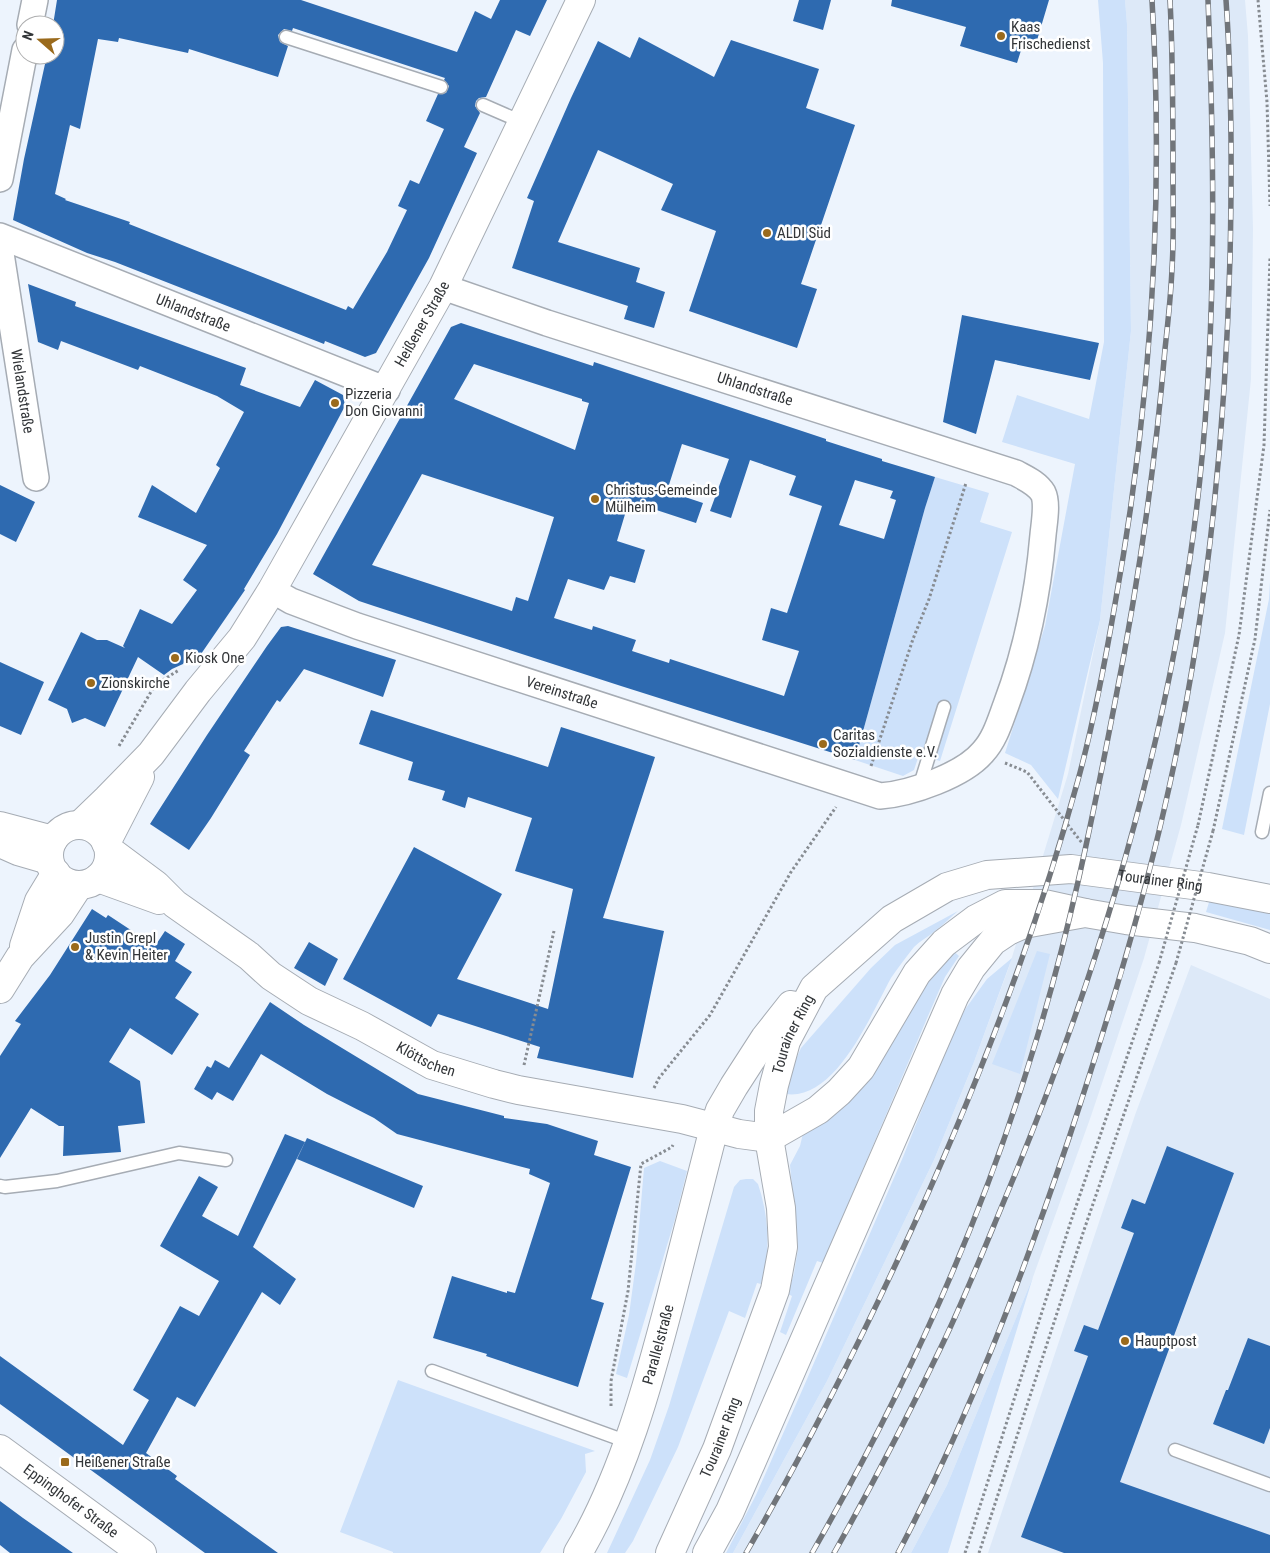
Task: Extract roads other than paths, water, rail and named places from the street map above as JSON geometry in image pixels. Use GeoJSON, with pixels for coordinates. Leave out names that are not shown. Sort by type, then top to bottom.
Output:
{"type":"FeatureCollection","features":[{"type":"Feature","properties":{"kind":"main road","name":"Heißener Straße"},"geometry":{"type":"LineString","coordinates":[[80,825],[151,754],[198,691],[242,638],[272,590],[444,287],[581,0]]}},
{"type":"Feature","properties":{"kind":"main road","name":"Heißener Straße"},"geometry":{"type":"LineString","coordinates":[[108,847],[151,754]]}},
{"type":"Feature","properties":{"kind":"main road"},"geometry":{"type":"LineString","coordinates":[[0,989],[20,957],[60,914],[67,867],[60,832],[69,826],[80,825],[91,827],[100,834],[108,847],[108,861],[104,870],[67,867]]}},
{"type":"Feature","properties":{"kind":"main road","name":"Klöttschen"},"geometry":{"type":"LineString","coordinates":[[0,826],[67,867]]}},
{"type":"Feature","properties":{"kind":"main road","name":"Klöttschen"},"geometry":{"type":"LineString","coordinates":[[0,843],[149,897],[175,904]]}},
{"type":"Feature","properties":{"kind":"main road","name":"Klöttschen"},"geometry":{"type":"LineString","coordinates":[[108,847],[156,884],[175,904],[249,956],[271,976],[309,1001],[362,1026],[432,1065],[518,1090],[682,1119],[739,1134],[769,1138]]}},
{"type":"Feature","properties":{"kind":"main road","name":"Tourainer Ring"},"geometry":{"type":"LineString","coordinates":[[670,1553],[717,1449],[775,1290],[783,1247],[780,1208],[769,1138],[770,1102],[786,1041],[814,988],[892,919],[947,887],[988,875],[1070,869],[1208,887],[1270,899]]}},
{"type":"Feature","properties":{"kind":"main road"},"geometry":{"type":"LineString","coordinates":[[769,1138],[818,1110],[839,1092],[860,1068],[917,973],[944,943],[976,919],[1005,904],[1044,904],[1085,914],[1195,928],[1250,941],[1270,949]]}},
{"type":"Feature","properties":{"kind":"main road"},"geometry":{"type":"LineString","coordinates":[[707,1553],[730,1511],[955,995],[971,968],[993,942],[1008,931],[1024,924],[1085,914]]}},
{"type":"Feature","properties":{"kind":"main road","name":"Parallelstraße"},"geometry":{"type":"LineString","coordinates":[[578,1553],[601,1507],[617,1438],[656,1354],[720,1110],[765,1038],[790,1006],[814,988]]}},
{"type":"Feature","properties":{"kind":"main road","name":"Eppinghofer Straße"},"geometry":{"type":"LineString","coordinates":[[0,1449],[142,1553]]}},
{"type":"Feature","properties":{"kind":"street"},"geometry":{"type":"LineString","coordinates":[[32,15],[35,0]]}},
{"type":"Feature","properties":{"kind":"street"},"geometry":{"type":"LineString","coordinates":[[0,179],[22,65]]}},
{"type":"Feature","properties":{"kind":"street","name":"Uhlandstraße"},"geometry":{"type":"LineString","coordinates":[[0,236],[387,390]]}},
{"type":"Feature","properties":{"kind":"street","name":"Wielandstraße"},"geometry":{"type":"LineString","coordinates":[[0,247],[36,478]]}},
{"type":"Feature","properties":{"kind":"street","name":"Uhlandstraße"},"geometry":{"type":"LineString","coordinates":[[444,287],[557,326],[1016,473],[1033,482],[1043,494],[1045,512]]}},
{"type":"Feature","properties":{"kind":"street","name":"Vereinstraße"},"geometry":{"type":"LineString","coordinates":[[272,590],[292,601],[356,626],[880,796],[904,793],[935,782],[958,771],[983,753],[996,734],[1012,689],[1032,620],[1041,560],[1045,512]]}},
{"type":"Feature","properties":{"kind":"lane"},"geometry":{"type":"LineString","coordinates":[[286,37],[441,87]]}},
{"type":"Feature","properties":{"kind":"lane"},"geometry":{"type":"LineString","coordinates":[[483,106],[522,122]]}},
{"type":"Feature","properties":{"kind":"lane"},"geometry":{"type":"LineString","coordinates":[[919,788],[944,707]]}},
{"type":"Feature","properties":{"kind":"lane"},"geometry":{"type":"LineString","coordinates":[[1262,832],[1270,793]]}},
{"type":"Feature","properties":{"kind":"lane"},"geometry":{"type":"LineString","coordinates":[[0,1186],[6,1187],[57,1181],[179,1153],[226,1160]]}},
{"type":"Feature","properties":{"kind":"lane"},"geometry":{"type":"LineString","coordinates":[[432,1371],[617,1438]]}},
{"type":"Feature","properties":{"kind":"lane"},"geometry":{"type":"LineString","coordinates":[[1175,1450],[1270,1485]]}},
{"type":"Feature","properties":{"kind":"railway"},"geometry":{"type":"LineString","coordinates":[[746,1553],[807,1443],[864,1331],[952,1139],[1021,962],[1060,841],[1084,758],[1115,604],[1138,454],[1146,378],[1152,303],[1155,227],[1156,151],[1152,0]]}},
{"type":"Feature","properties":{"kind":"railway"},"geometry":{"type":"LineString","coordinates":[[812,1553],[877,1434],[907,1373],[962,1249],[1010,1122],[1044,1013],[1068,925],[1088,836],[1131,614],[1151,482],[1161,393],[1173,246],[1173,89],[1170,0]]}},
{"type":"Feature","properties":{"kind":"railway"},"geometry":{"type":"LineString","coordinates":[[834,1553],[890,1449],[943,1343],[967,1291],[1037,1120],[1096,955],[1122,871],[1144,786],[1164,701],[1181,615],[1194,529],[1207,397],[1213,199],[1208,0]]}},
{"type":"Feature","properties":{"kind":"railway"},"geometry":{"type":"LineString","coordinates":[[898,1553],[924,1503],[971,1400],[1013,1295],[1052,1189],[1121,974],[1154,851],[1179,742],[1202,605],[1211,536],[1223,397],[1230,258],[1231,194],[1226,0]]}},
{"type":"Feature","properties":{"kind":"place","name":"Kaas Frischedienst"},"geometry":{"type":"Point","coordinates":[1001,36]}},
{"type":"Feature","properties":{"kind":"place","name":"ALDI Süd"},"geometry":{"type":"Point","coordinates":[767,233]}},
{"type":"Feature","properties":{"kind":"place","name":"Pizzeria Don Giovanni"},"geometry":{"type":"Point","coordinates":[335,403]}},
{"type":"Feature","properties":{"kind":"place","name":"Christus-Gemeinde Mülheim"},"geometry":{"type":"Point","coordinates":[595,499]}},
{"type":"Feature","properties":{"kind":"place","name":"Kiosk One"},"geometry":{"type":"Point","coordinates":[175,658]}},
{"type":"Feature","properties":{"kind":"place","name":"Zionskirche"},"geometry":{"type":"Point","coordinates":[91,683]}},
{"type":"Feature","properties":{"kind":"place","name":"Caritas Sozialdienste e.V."},"geometry":{"type":"Point","coordinates":[823,744]}},
{"type":"Feature","properties":{"kind":"place","name":"Justin Grepl & Kevin Heiter"},"geometry":{"type":"Point","coordinates":[75,947]}},
{"type":"Feature","properties":{"kind":"place","name":"Hauptpost"},"geometry":{"type":"Point","coordinates":[1125,1341]}},
{"type":"Feature","properties":{"kind":"place","name":"Heißener Straße"},"geometry":{"type":"Point","coordinates":[65,1462]}}]}
